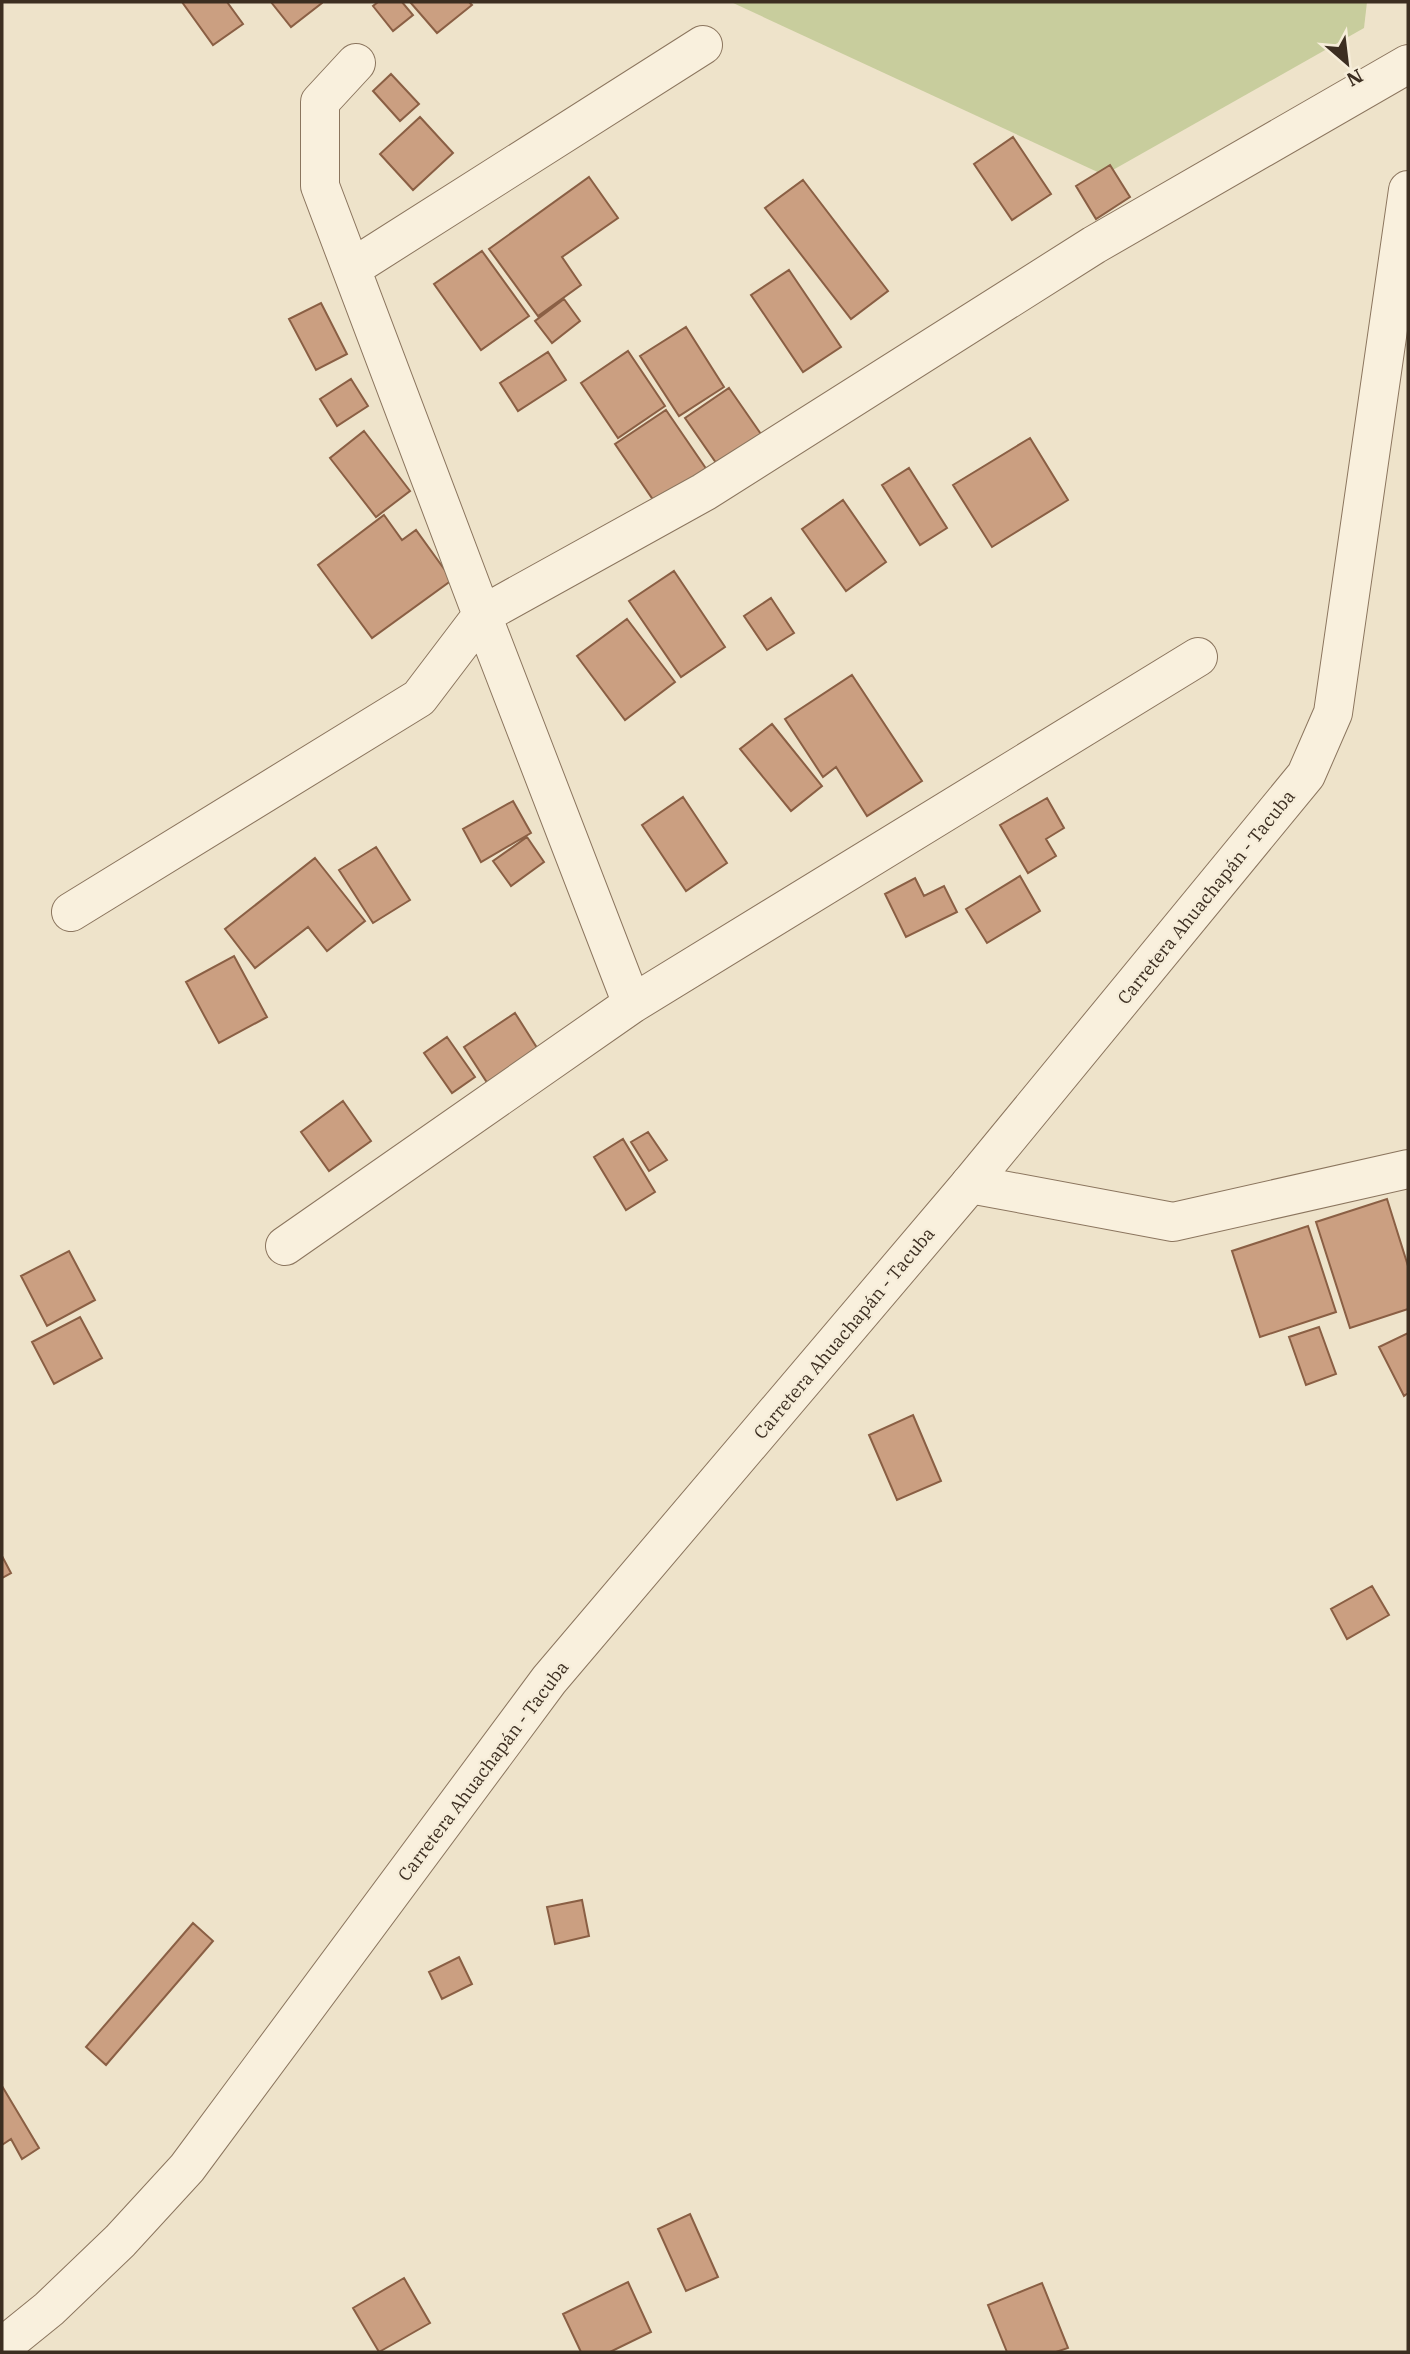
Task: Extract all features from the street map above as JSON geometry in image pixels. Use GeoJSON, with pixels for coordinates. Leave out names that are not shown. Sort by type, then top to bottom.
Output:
{"type":"FeatureCollection","features":[{"type":"Feature","properties":{"kind":"street"},"geometry":{"type":"LineString","coordinates":[[352,268],[703,45]]}},
{"type":"Feature","properties":{"kind":"street"},"geometry":{"type":"LineString","coordinates":[[356,63],[320,102],[320,186],[632,1004]]}},
{"type":"Feature","properties":{"kind":"street"},"geometry":{"type":"LineString","coordinates":[[71,912],[419,698],[482,615],[704,492],[1094,245],[1408,64]]}},
{"type":"Feature","properties":{"kind":"street","name":"Carretera Ahuachapán - Tacuba"},"geometry":{"type":"LineString","coordinates":[[2,2347],[49,2309],[120,2241],[187,2168],[550,1680],[970,1184],[1306,775],[1333,713],[1408,190]]}},
{"type":"Feature","properties":{"kind":"street"},"geometry":{"type":"LineString","coordinates":[[285,1246],[632,1004],[1198,657]]}},
{"type":"Feature","properties":{"kind":"street"},"geometry":{"type":"LineString","coordinates":[[970,1184],[1173,1222],[1408,1169]]}},
{"type":"Feature","properties":{"kind":"green space"},"geometry":{"type":"Polygon","coordinates":[[[731,2],[1367,2],[1364,28],[1104,175],[731,2]]]}},
{"type":"Feature","properties":{"kind":"building"},"geometry":{"type":"Polygon","coordinates":[[[182,2],[227,2],[243,24],[213,45],[182,2]]]}},
{"type":"Feature","properties":{"kind":"building"},"geometry":{"type":"Polygon","coordinates":[[[271,2],[322,2],[322,3],[291,27],[271,2]]]}},
{"type":"Feature","properties":{"kind":"building"},"geometry":{"type":"Polygon","coordinates":[[[378,2],[402,2],[413,15],[393,31],[373,6],[378,2]]]}},
{"type":"Feature","properties":{"kind":"building"},"geometry":{"type":"Polygon","coordinates":[[[410,2],[469,2],[472,5],[437,33],[410,2]]]}},
{"type":"Feature","properties":{"kind":"building"},"geometry":{"type":"Polygon","coordinates":[[[391,74],[419,104],[400,121],[373,91],[391,74]]]}},
{"type":"Feature","properties":{"kind":"building"},"geometry":{"type":"Polygon","coordinates":[[[420,117],[453,153],[413,190],[380,154],[420,117]]]}},
{"type":"Feature","properties":{"kind":"building"},"geometry":{"type":"Polygon","coordinates":[[[1013,137],[1051,194],[1012,220],[974,164],[1013,137]]]}},
{"type":"Feature","properties":{"kind":"building"},"geometry":{"type":"Polygon","coordinates":[[[1110,165],[1130,197],[1096,219],[1076,186],[1110,165]]]}},
{"type":"Feature","properties":{"kind":"building"},"geometry":{"type":"Polygon","coordinates":[[[589,177],[618,218],[562,257],[581,285],[538,316],[489,249],[589,177]]]}},
{"type":"Feature","properties":{"kind":"building"},"geometry":{"type":"Polygon","coordinates":[[[803,180],[888,291],[851,319],[765,208],[803,180]]]}},
{"type":"Feature","properties":{"kind":"building"},"geometry":{"type":"Polygon","coordinates":[[[482,251],[529,316],[481,350],[434,284],[482,251]]]}},
{"type":"Feature","properties":{"kind":"building"},"geometry":{"type":"Polygon","coordinates":[[[789,270],[841,347],[803,372],[751,295],[789,270]]]}},
{"type":"Feature","properties":{"kind":"building"},"geometry":{"type":"Polygon","coordinates":[[[564,299],[580,321],[552,343],[535,321],[564,299]]]}},
{"type":"Feature","properties":{"kind":"building"},"geometry":{"type":"Polygon","coordinates":[[[321,303],[347,354],[316,370],[289,319],[321,303]]]}},
{"type":"Feature","properties":{"kind":"building"},"geometry":{"type":"Polygon","coordinates":[[[686,327],[724,387],[679,416],[640,356],[686,327]]]}},
{"type":"Feature","properties":{"kind":"building"},"geometry":{"type":"Polygon","coordinates":[[[628,351],[665,406],[618,438],[581,383],[628,351]]]}},
{"type":"Feature","properties":{"kind":"building"},"geometry":{"type":"Polygon","coordinates":[[[548,352],[566,380],[518,411],[500,383],[548,352]]]}},
{"type":"Feature","properties":{"kind":"building"},"geometry":{"type":"Polygon","coordinates":[[[351,379],[368,406],[337,426],[320,399],[351,379]]]}},
{"type":"Feature","properties":{"kind":"building"},"geometry":{"type":"Polygon","coordinates":[[[729,388],[763,437],[719,467],[685,418],[729,388]]]}},
{"type":"Feature","properties":{"kind":"building"},"geometry":{"type":"Polygon","coordinates":[[[666,410],[707,470],[656,504],[615,444],[666,410]]]}},
{"type":"Feature","properties":{"kind":"building"},"geometry":{"type":"Polygon","coordinates":[[[364,431],[410,491],[376,517],[330,458],[364,431]]]}},
{"type":"Feature","properties":{"kind":"building"},"geometry":{"type":"Polygon","coordinates":[[[1030,438],[1068,500],[992,547],[953,485],[1030,438]]]}},
{"type":"Feature","properties":{"kind":"building"},"geometry":{"type":"Polygon","coordinates":[[[909,468],[947,528],[920,545],[882,485],[909,468]]]}},
{"type":"Feature","properties":{"kind":"building"},"geometry":{"type":"Polygon","coordinates":[[[843,500],[886,562],[846,591],[802,529],[843,500]]]}},
{"type":"Feature","properties":{"kind":"building"},"geometry":{"type":"Polygon","coordinates":[[[384,515],[402,540],[416,530],[452,580],[372,638],[318,565],[384,515]]]}},
{"type":"Feature","properties":{"kind":"building"},"geometry":{"type":"Polygon","coordinates":[[[674,571],[725,647],[681,677],[629,601],[674,571]]]}},
{"type":"Feature","properties":{"kind":"building"},"geometry":{"type":"Polygon","coordinates":[[[771,598],[794,633],[767,650],[744,616],[771,598]]]}},
{"type":"Feature","properties":{"kind":"building"},"geometry":{"type":"Polygon","coordinates":[[[627,619],[675,682],[625,720],[577,656],[627,619]]]}},
{"type":"Feature","properties":{"kind":"building"},"geometry":{"type":"Polygon","coordinates":[[[852,675],[922,781],[867,816],[836,767],[823,777],[785,719],[852,675]]]}},
{"type":"Feature","properties":{"kind":"building"},"geometry":{"type":"Polygon","coordinates":[[[772,724],[822,786],[791,811],[740,749],[772,724]]]}},
{"type":"Feature","properties":{"kind":"building"},"geometry":{"type":"Polygon","coordinates":[[[683,797],[727,863],[686,891],[642,825],[683,797]]]}},
{"type":"Feature","properties":{"kind":"building"},"geometry":{"type":"Polygon","coordinates":[[[1047,798],[1064,828],[1046,839],[1056,856],[1028,873],[1000,825],[1047,798]]]}},
{"type":"Feature","properties":{"kind":"building"},"geometry":{"type":"Polygon","coordinates":[[[513,801],[531,833],[481,862],[463,829],[513,801]]]}},
{"type":"Feature","properties":{"kind":"building"},"geometry":{"type":"Polygon","coordinates":[[[527,837],[544,862],[511,886],[493,861],[527,837]]]}},
{"type":"Feature","properties":{"kind":"building"},"geometry":{"type":"Polygon","coordinates":[[[376,847],[410,900],[373,923],[339,870],[376,847]]]}},
{"type":"Feature","properties":{"kind":"building"},"geometry":{"type":"Polygon","coordinates":[[[315,858],[365,921],[327,951],[308,927],[255,968],[225,929],[315,858]]]}},
{"type":"Feature","properties":{"kind":"building"},"geometry":{"type":"Polygon","coordinates":[[[1020,876],[1040,911],[987,943],[966,909],[1020,876]]]}},
{"type":"Feature","properties":{"kind":"building"},"geometry":{"type":"Polygon","coordinates":[[[915,878],[924,896],[944,886],[957,912],[906,937],[885,894],[915,878]]]}},
{"type":"Feature","properties":{"kind":"building"},"geometry":{"type":"Polygon","coordinates":[[[234,956],[267,1017],[219,1043],[186,982],[234,956]]]}},
{"type":"Feature","properties":{"kind":"building"},"geometry":{"type":"Polygon","coordinates":[[[515,1013],[539,1051],[488,1084],[464,1047],[515,1013]]]}},
{"type":"Feature","properties":{"kind":"building"},"geometry":{"type":"Polygon","coordinates":[[[447,1037],[475,1077],[452,1093],[424,1053],[447,1037]]]}},
{"type":"Feature","properties":{"kind":"building"},"geometry":{"type":"Polygon","coordinates":[[[343,1101],[371,1141],[329,1171],[301,1132],[343,1101]]]}},
{"type":"Feature","properties":{"kind":"building"},"geometry":{"type":"Polygon","coordinates":[[[648,1132],[667,1160],[649,1171],[631,1142],[648,1132]]]}},
{"type":"Feature","properties":{"kind":"building"},"geometry":{"type":"Polygon","coordinates":[[[623,1139],[655,1192],[626,1210],[594,1157],[623,1139]]]}},
{"type":"Feature","properties":{"kind":"building"},"geometry":{"type":"Polygon","coordinates":[[[1387,1199],[1408,1266],[1408,1309],[1350,1328],[1316,1222],[1387,1199]]]}},
{"type":"Feature","properties":{"kind":"building"},"geometry":{"type":"Polygon","coordinates":[[[1308,1226],[1336,1312],[1260,1337],[1232,1251],[1308,1226]]]}},
{"type":"Feature","properties":{"kind":"building"},"geometry":{"type":"Polygon","coordinates":[[[69,1251],[95,1300],[47,1326],[21,1276],[69,1251]]]}},
{"type":"Feature","properties":{"kind":"building"},"geometry":{"type":"Polygon","coordinates":[[[80,1317],[102,1358],[54,1384],[32,1342],[80,1317]]]}},
{"type":"Feature","properties":{"kind":"building"},"geometry":{"type":"Polygon","coordinates":[[[1319,1327],[1336,1374],[1306,1385],[1289,1337],[1319,1327]]]}},
{"type":"Feature","properties":{"kind":"building"},"geometry":{"type":"Polygon","coordinates":[[[1408,1333],[1408,1393],[1404,1396],[1379,1347],[1408,1333]]]}},
{"type":"Feature","properties":{"kind":"building"},"geometry":{"type":"Polygon","coordinates":[[[913,1415],[941,1481],[897,1500],[869,1435],[913,1415]]]}},
{"type":"Feature","properties":{"kind":"building"},"geometry":{"type":"Polygon","coordinates":[[[2,1556],[11,1573],[2,1578],[2,1556]]]}},
{"type":"Feature","properties":{"kind":"building"},"geometry":{"type":"Polygon","coordinates":[[[1372,1586],[1389,1615],[1347,1639],[1331,1609],[1372,1586]]]}},
{"type":"Feature","properties":{"kind":"building"},"geometry":{"type":"Polygon","coordinates":[[[582,1900],[589,1936],[555,1944],[547,1907],[582,1900]]]}},
{"type":"Feature","properties":{"kind":"building"},"geometry":{"type":"Polygon","coordinates":[[[193,1923],[213,1941],[106,2065],[86,2047],[193,1923]]]}},
{"type":"Feature","properties":{"kind":"building"},"geometry":{"type":"Polygon","coordinates":[[[459,1957],[472,1984],[442,1999],[429,1972],[459,1957]]]}},
{"type":"Feature","properties":{"kind":"building"},"geometry":{"type":"Polygon","coordinates":[[[2,2086],[39,2148],[22,2159],[11,2139],[2,2145],[2,2086]]]}},
{"type":"Feature","properties":{"kind":"building"},"geometry":{"type":"Polygon","coordinates":[[[690,2214],[718,2277],[686,2291],[658,2229],[690,2214]]]}},
{"type":"Feature","properties":{"kind":"building"},"geometry":{"type":"Polygon","coordinates":[[[404,2278],[430,2323],[379,2352],[353,2308],[404,2278]]]}},
{"type":"Feature","properties":{"kind":"building"},"geometry":{"type":"Polygon","coordinates":[[[628,2282],[651,2332],[610,2352],[581,2352],[563,2314],[628,2282]]]}},
{"type":"Feature","properties":{"kind":"building"},"geometry":{"type":"Polygon","coordinates":[[[1042,2283],[1068,2348],[1056,2352],[1007,2352],[988,2305],[1042,2283]]]}}]}
